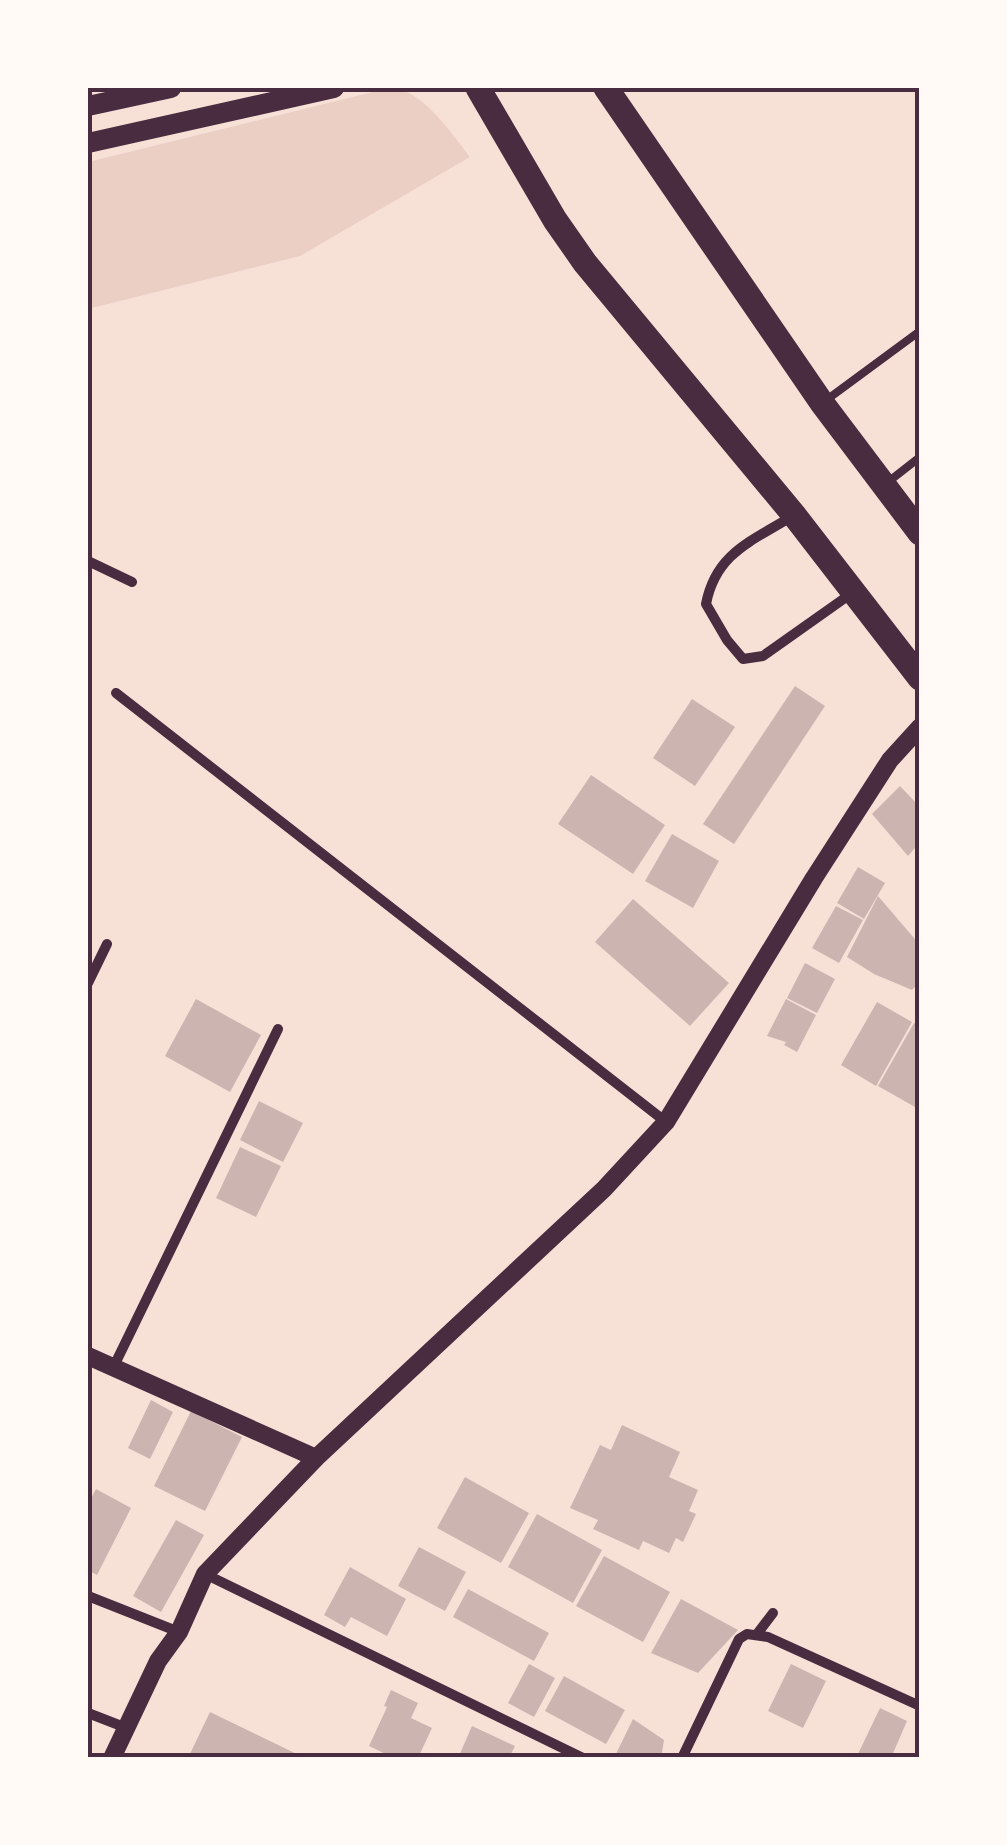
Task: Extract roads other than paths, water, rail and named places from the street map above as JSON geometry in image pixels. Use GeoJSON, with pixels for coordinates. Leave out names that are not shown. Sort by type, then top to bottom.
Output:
{"type":"FeatureCollection","features":[{"type":"Feature","properties":{"kind":"main road"},"geometry":{"type":"LineString","coordinates":[[88,106],[171,88]]}},
{"type":"Feature","properties":{"kind":"main road"},"geometry":{"type":"LineString","coordinates":[[88,143],[334,88]]}},
{"type":"Feature","properties":{"kind":"main road"},"geometry":{"type":"LineString","coordinates":[[478,88],[554,220],[585,263],[794,515],[920,678]]}},
{"type":"Feature","properties":{"kind":"main road"},"geometry":{"type":"LineString","coordinates":[[606,88],[822,403],[920,533]]}},
{"type":"Feature","properties":{"kind":"street"},"geometry":{"type":"LineString","coordinates":[[794,515],[724,560],[710,581],[706,604],[727,640],[743,659],[763,656],[853,592]]}},
{"type":"Feature","properties":{"kind":"street"},"geometry":{"type":"LineString","coordinates":[[88,561],[132,582]]}},
{"type":"Feature","properties":{"kind":"street"},"geometry":{"type":"LineString","coordinates":[[116,693],[666,1122]]}},
{"type":"Feature","properties":{"kind":"street"},"geometry":{"type":"LineString","coordinates":[[112,1758],[124,1727],[158,1661],[179,1632],[205,1574],[316,1458],[604,1189],[666,1122],[814,878],[890,760],[920,726]]}},
{"type":"Feature","properties":{"kind":"street"},"geometry":{"type":"LineString","coordinates":[[88,983],[106,944]]}},
{"type":"Feature","properties":{"kind":"street"},"geometry":{"type":"LineString","coordinates":[[114,1366],[278,1029]]}},
{"type":"Feature","properties":{"kind":"street"},"geometry":{"type":"LineString","coordinates":[[88,1356],[316,1458]]}},
{"type":"Feature","properties":{"kind":"street"},"geometry":{"type":"LineString","coordinates":[[205,1574],[583,1758]]}},
{"type":"Feature","properties":{"kind":"street"},"geometry":{"type":"LineString","coordinates":[[88,1596],[179,1632]]}},
{"type":"Feature","properties":{"kind":"street"},"geometry":{"type":"LineString","coordinates":[[757,1634],[772,1613]]}},
{"type":"Feature","properties":{"kind":"street"},"geometry":{"type":"LineString","coordinates":[[682,1758],[739,1639],[747,1634],[757,1634],[920,1706]]}},
{"type":"Feature","properties":{"kind":"street"},"geometry":{"type":"LineString","coordinates":[[88,1713],[124,1727]]}},
{"type":"Feature","properties":{"kind":"lane"},"geometry":{"type":"LineString","coordinates":[[822,403],[920,331]]}},
{"type":"Feature","properties":{"kind":"lane"},"geometry":{"type":"LineString","coordinates":[[883,486],[920,458]]}}]}
